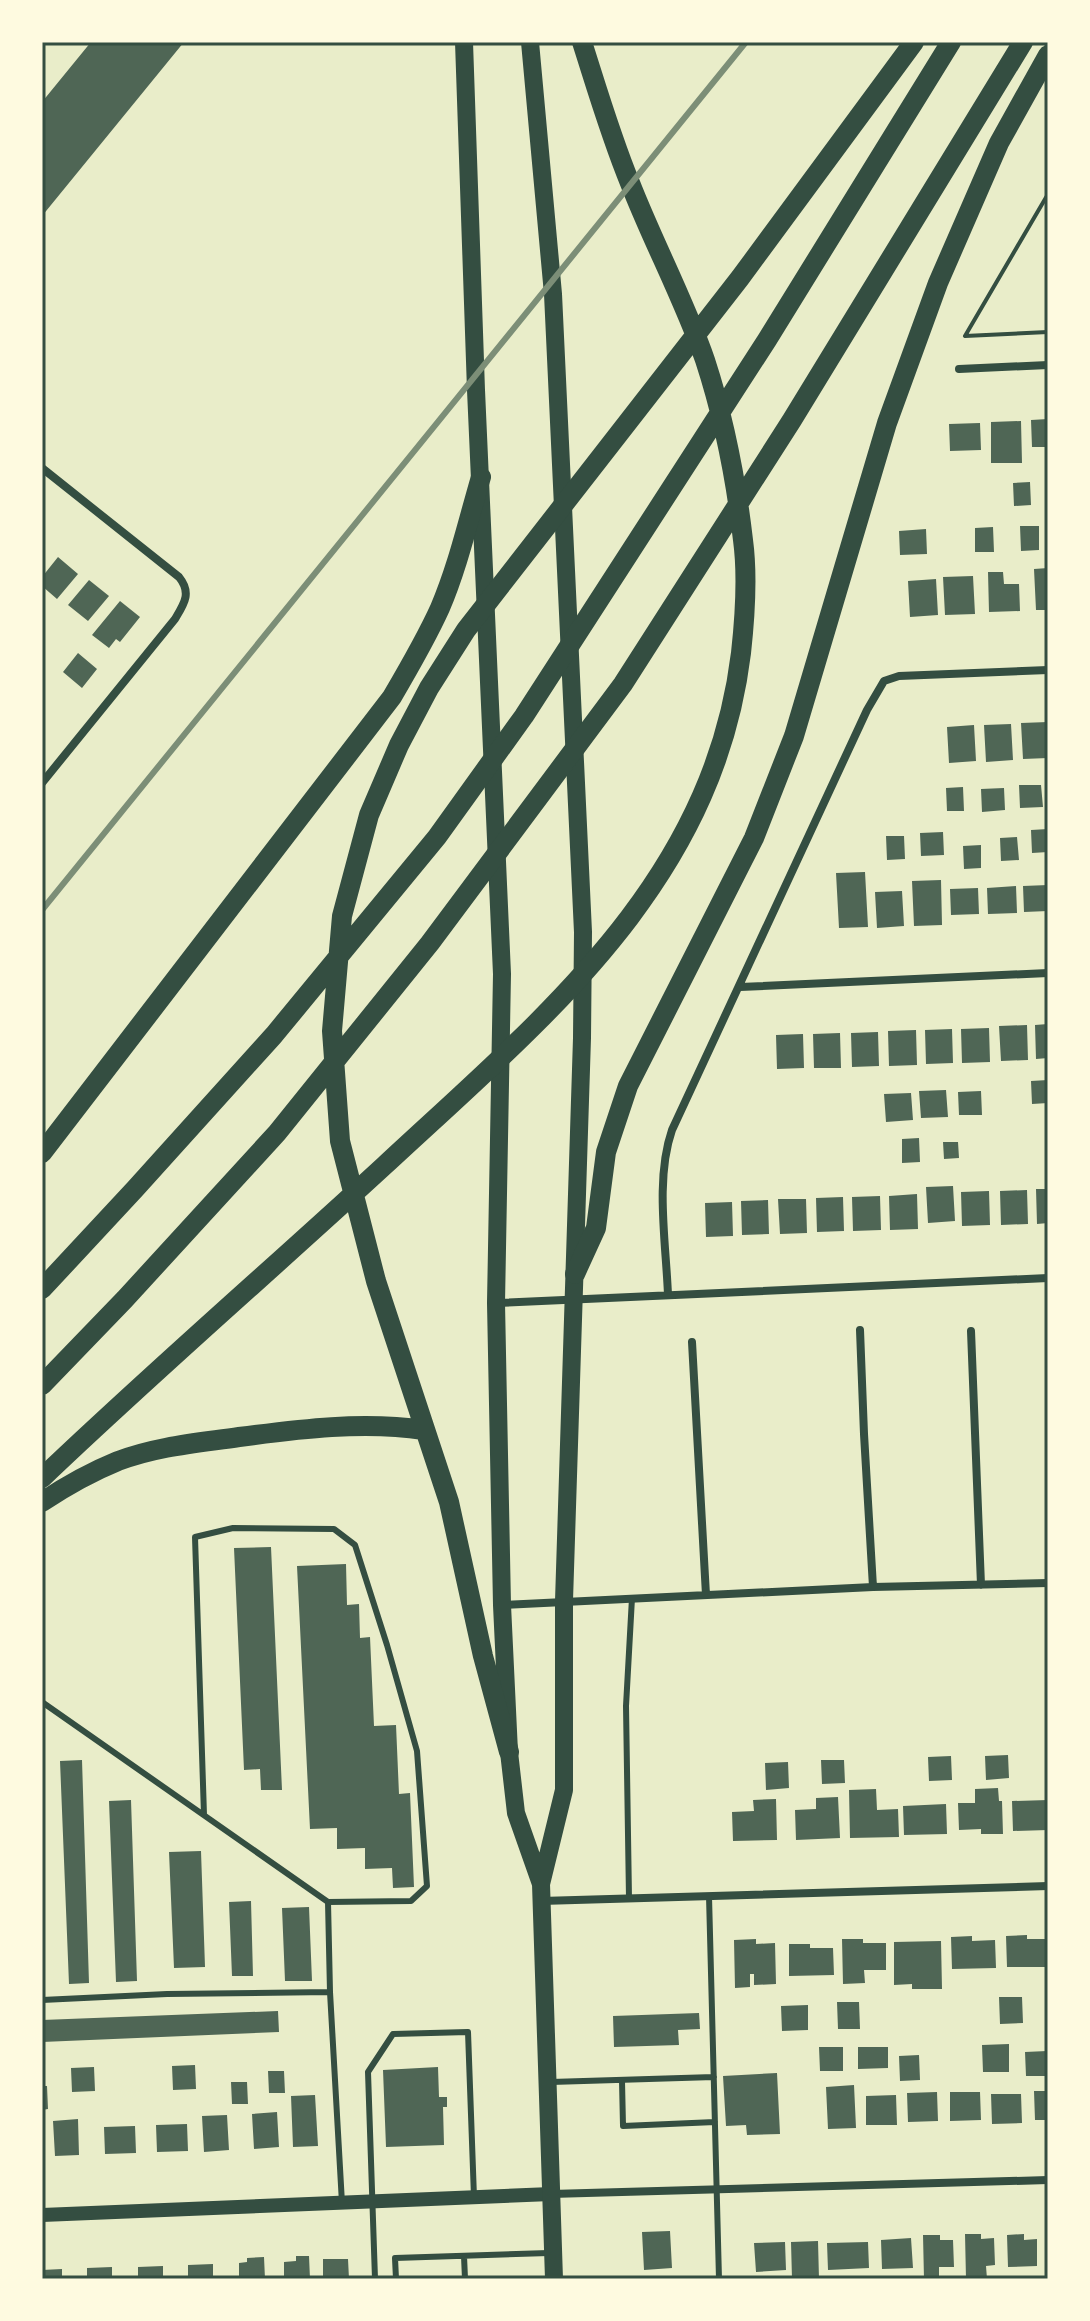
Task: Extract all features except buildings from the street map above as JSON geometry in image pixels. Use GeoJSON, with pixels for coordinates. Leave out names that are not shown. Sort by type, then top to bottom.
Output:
{"type":"FeatureCollection","features":[{"type":"Feature","properties":{"kind":"highway"},"geometry":{"type":"LineString","coordinates":[[42,1478],[540,1021],[642,905],[692,818],[715,761],[732,709],[743,633],[744,544],[732,468],[705,361],[630,184],[582,42]]}},
{"type":"Feature","properties":{"kind":"highway"},"geometry":{"type":"LineString","coordinates":[[509,1752],[483,1656],[449,1502],[376,1281],[340,1141],[332,1031],[342,916],[369,815],[399,745],[429,688],[466,630],[740,278],[914,42]]}},
{"type":"Feature","properties":{"kind":"highway"},"geometry":{"type":"LineString","coordinates":[[42,1289],[274,1035],[437,837],[524,716],[767,340],[951,42]]}},
{"type":"Feature","properties":{"kind":"highway"},"geometry":{"type":"LineString","coordinates":[[42,1385],[277,1133],[430,943],[623,684],[792,420],[1023,42]]}},
{"type":"Feature","properties":{"kind":"highway"},"geometry":{"type":"LineString","coordinates":[[575,1274],[596,1228],[606,1152],[628,1086],[754,838],[794,736],[887,423],[932,296],[999,143],[1048,55]]}},
{"type":"Feature","properties":{"kind":"highway"},"geometry":{"type":"LineString","coordinates":[[42,1153],[392,697],[422,647],[441,606],[481,477]]}},
{"type":"Feature","properties":{"kind":"highway"},"geometry":{"type":"LineString","coordinates":[[42,1502],[73,1482],[118,1461],[157,1449],[276,1432],[387,1425],[424,1430]]}},
{"type":"Feature","properties":{"kind":"main road"},"geometry":{"type":"LineString","coordinates":[[464,42],[502,974],[496,1303],[502,1605],[509,1752],[516,1813],[541,1892]]}},
{"type":"Feature","properties":{"kind":"main road"},"geometry":{"type":"LineString","coordinates":[[530,42],[553,294],[583,932],[564,1601],[564,1790],[541,1892],[554,2279]]}},
{"type":"Feature","properties":{"kind":"street"},"geometry":{"type":"LineString","coordinates":[[959,369],[1048,365]]}},
{"type":"Feature","properties":{"kind":"street"},"geometry":{"type":"LineString","coordinates":[[42,468],[179,577],[187,592],[187,599],[175,619],[42,783]]}},
{"type":"Feature","properties":{"kind":"street"},"geometry":{"type":"LineString","coordinates":[[668,1295],[663,1172],[666,1148],[867,710],[884,681],[899,676],[1048,670]]}},
{"type":"Feature","properties":{"kind":"street"},"geometry":{"type":"LineString","coordinates":[[740,987],[1048,973]]}},
{"type":"Feature","properties":{"kind":"street"},"geometry":{"type":"LineString","coordinates":[[496,1303],[1048,1278]]}},
{"type":"Feature","properties":{"kind":"street"},"geometry":{"type":"LineString","coordinates":[[860,1330],[873,1587]]}},
{"type":"Feature","properties":{"kind":"street"},"geometry":{"type":"LineString","coordinates":[[971,1331],[981,1585]]}},
{"type":"Feature","properties":{"kind":"street"},"geometry":{"type":"LineString","coordinates":[[692,1342],[706,1595]]}},
{"type":"Feature","properties":{"kind":"street"},"geometry":{"type":"LineString","coordinates":[[502,1605],[873,1587],[1048,1583]]}},
{"type":"Feature","properties":{"kind":"street"},"geometry":{"type":"LineString","coordinates":[[541,1892],[629,1898],[1048,1886]]}},
{"type":"Feature","properties":{"kind":"street"},"geometry":{"type":"LineString","coordinates":[[42,2215],[551,2194],[1048,2180]]}},
{"type":"Feature","properties":{"kind":"lane"},"geometry":{"type":"LineString","coordinates":[[42,1702],[328,1902],[411,1901],[427,1886],[417,1751],[355,1545],[334,1529],[233,1528],[195,1537],[204,1815]]}},
{"type":"Feature","properties":{"kind":"lane"},"geometry":{"type":"LineString","coordinates":[[629,1898],[626,1706],[632,1598]]}},
{"type":"Feature","properties":{"kind":"lane"},"geometry":{"type":"LineString","coordinates":[[709,1896],[719,2279]]}},
{"type":"Feature","properties":{"kind":"lane"},"geometry":{"type":"LineString","coordinates":[[328,1902],[342,2203]]}},
{"type":"Feature","properties":{"kind":"lane"},"geometry":{"type":"LineString","coordinates":[[42,2000],[167,1994],[330,1992]]}},
{"type":"Feature","properties":{"kind":"lane"},"geometry":{"type":"LineString","coordinates":[[375,2279],[368,2072],[393,2034],[468,2032],[474,2198]]}},
{"type":"Feature","properties":{"kind":"lane"},"geometry":{"type":"LineString","coordinates":[[547,2082],[714,2077]]}},
{"type":"Feature","properties":{"kind":"lane"},"geometry":{"type":"LineString","coordinates":[[622,2081],[623,2126],[715,2122]]}},
{"type":"Feature","properties":{"kind":"lane"},"geometry":{"type":"LineString","coordinates":[[396,2279],[395,2258],[553,2253]]}},
{"type":"Feature","properties":{"kind":"lane"},"geometry":{"type":"LineString","coordinates":[[464,2256],[465,2279]]}},
{"type":"Feature","properties":{"kind":"path"},"geometry":{"type":"LineString","coordinates":[[1048,194],[965,336],[1048,332]]}},
{"type":"Feature","properties":{"kind":"railway"},"geometry":{"type":"LineString","coordinates":[[42,910],[746,42]]}}]}
